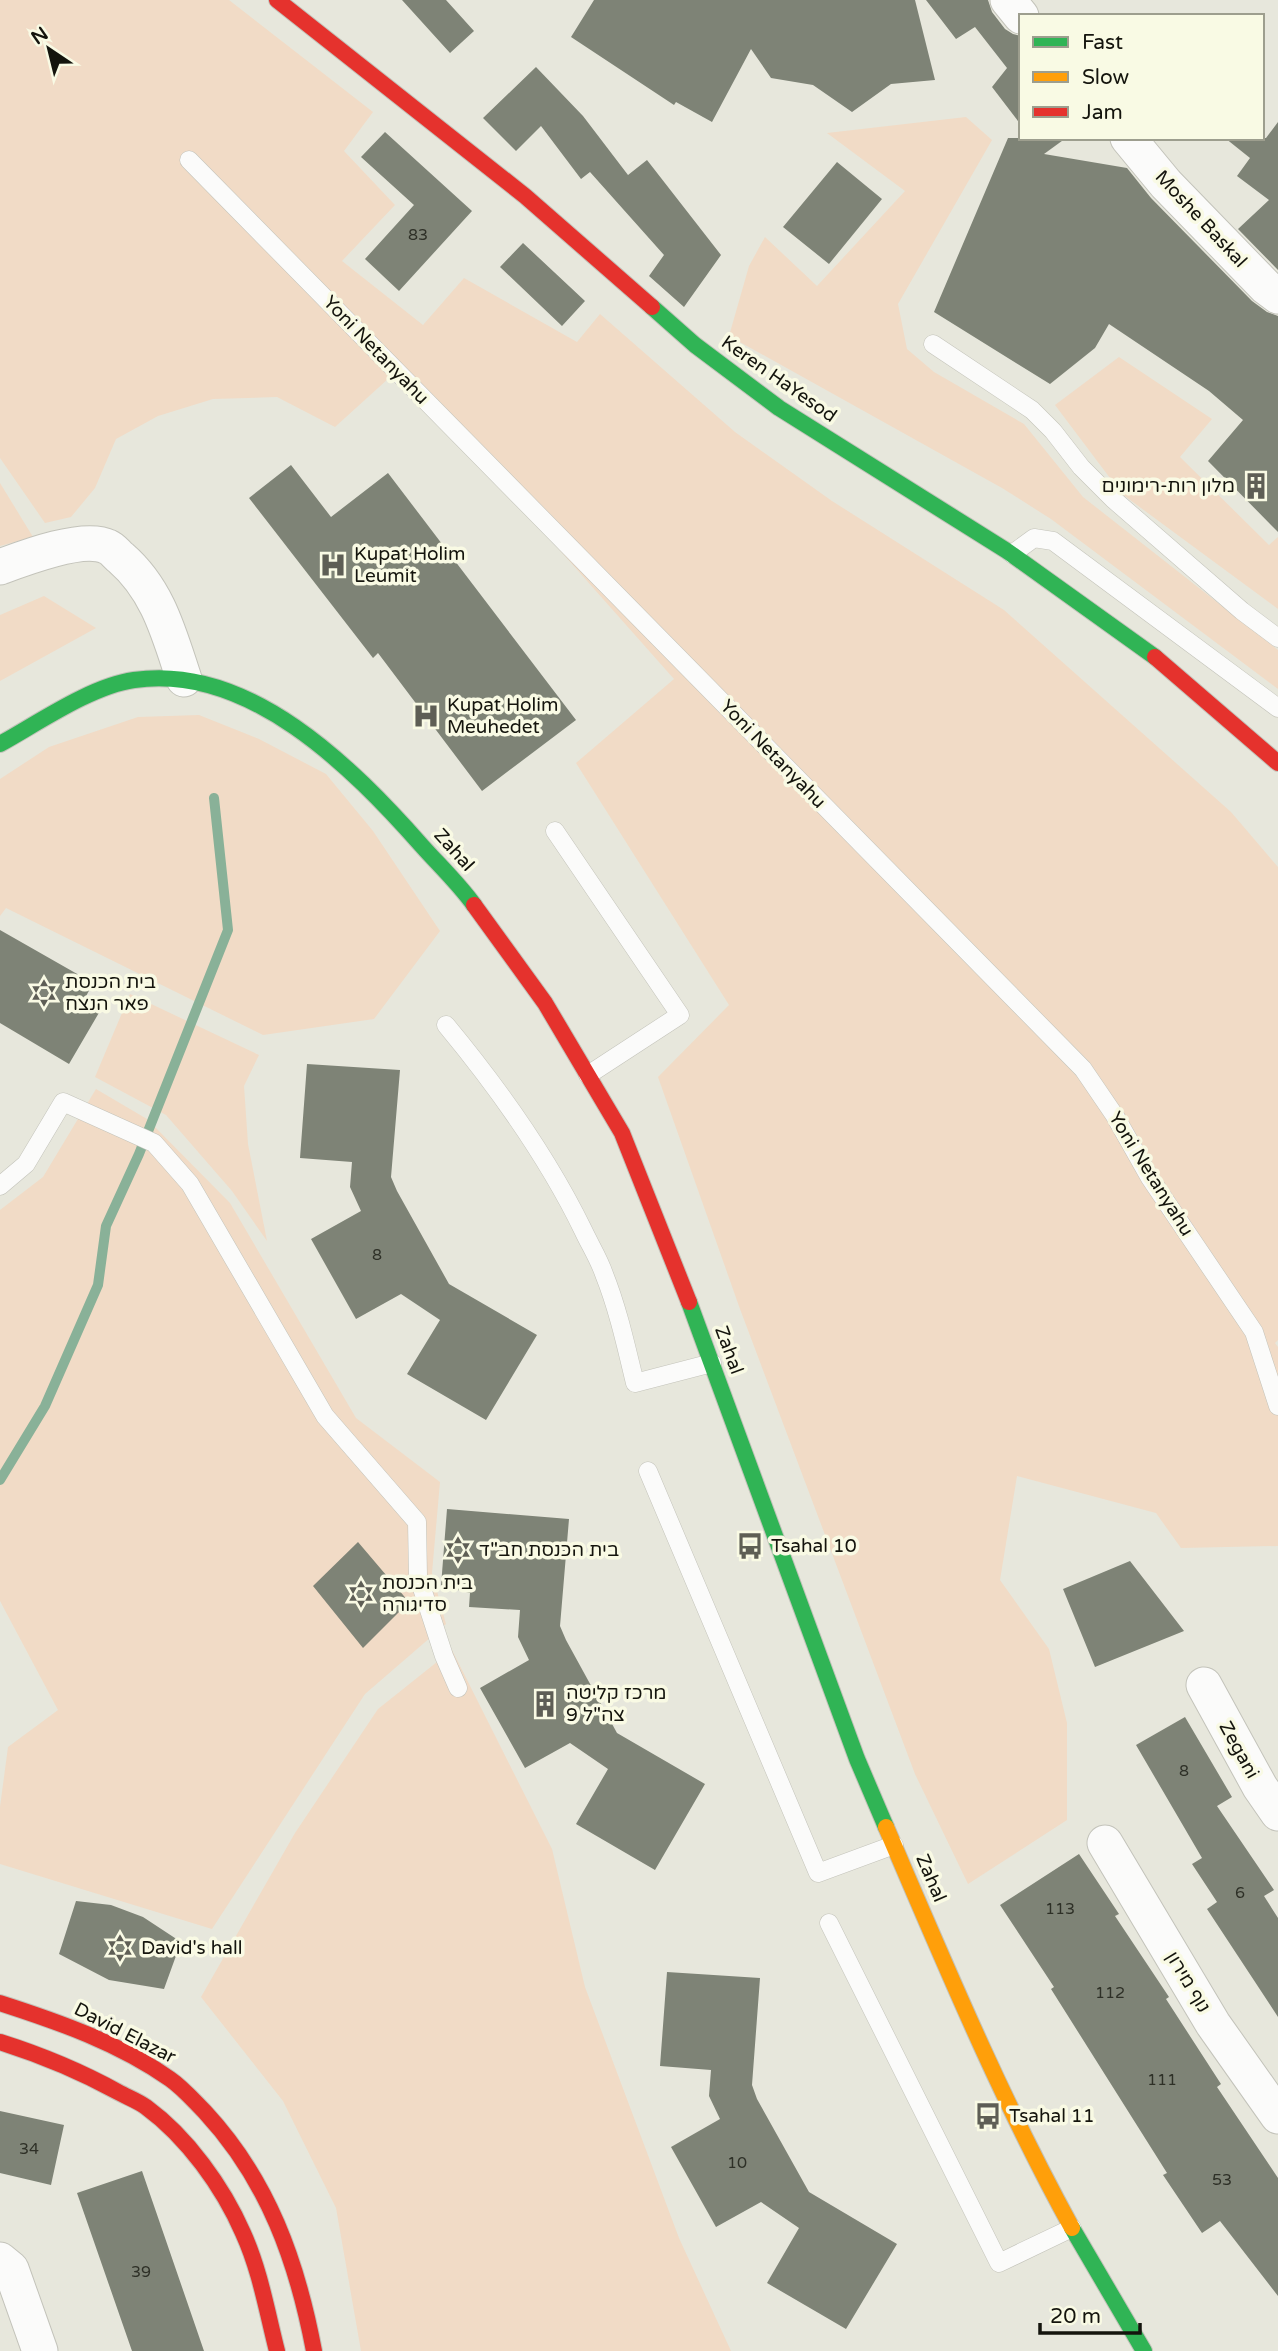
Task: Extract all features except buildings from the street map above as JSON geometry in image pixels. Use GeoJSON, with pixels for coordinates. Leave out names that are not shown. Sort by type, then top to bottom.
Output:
{"type":"FeatureCollection","features":[{"type":"Feature","properties":{"kind":"street","name":"Keren HaYesod"},"geometry":{"type":"LineString","coordinates":[[277,0],[525,196],[695,345],[779,408],[1012,554],[1142,645],[1278,763]]}},
{"type":"Feature","properties":{"kind":"street"},"geometry":{"type":"LineString","coordinates":[[1008,0],[1019,14]]}},
{"type":"Feature","properties":{"kind":"street","name":"Moshe Baskal"},"geometry":{"type":"LineString","coordinates":[[1130,140],[1166,184],[1266,287],[1278,296]]}},
{"type":"Feature","properties":{"kind":"street"},"geometry":{"type":"LineString","coordinates":[[0,568],[38,552],[79,545],[108,546],[131,567],[161,610],[184,679]]}},
{"type":"Feature","properties":{"kind":"street","name":"Zahal"},"geometry":{"type":"LineString","coordinates":[[0,744],[83,697],[133,680],[184,679],[236,693],[290,724],[341,763],[380,800],[472,902],[545,1003],[622,1133],[712,1363],[852,1746],[954,1984],[1038,2166],[1144,2351]]}},
{"type":"Feature","properties":{"kind":"street","name":"Zegani"},"geometry":{"type":"LineString","coordinates":[[1204,1685],[1259,1787],[1278,1813]]}},
{"type":"Feature","properties":{"kind":"street","name":"נוף מירון"},"geometry":{"type":"LineString","coordinates":[[1105,1843],[1213,2024],[1278,2116]]}},
{"type":"Feature","properties":{"kind":"street","name":"David Elazar"},"geometry":{"type":"LineString","coordinates":[[0,2003],[63,2024],[156,2070],[168,2077],[209,2115],[248,2162],[278,2220],[292,2258],[314,2351]]}},
{"type":"Feature","properties":{"kind":"street"},"geometry":{"type":"LineString","coordinates":[[0,2042],[38,2054],[92,2078],[146,2107],[182,2141],[218,2183],[244,2234],[277,2351]]}},
{"type":"Feature","properties":{"kind":"street"},"geometry":{"type":"LineString","coordinates":[[0,2260],[11,2269],[40,2351]]}},
{"type":"Feature","properties":{"kind":"lane","name":"Yoni Netanyahu"},"geometry":{"type":"LineString","coordinates":[[190,160],[1083,1069],[1115,1116],[1150,1178],[1254,1332],[1278,1406]]}},
{"type":"Feature","properties":{"kind":"lane"},"geometry":{"type":"LineString","coordinates":[[933,344],[1032,410],[1053,431],[1081,467],[1113,499],[1242,611],[1278,638]]}},
{"type":"Feature","properties":{"kind":"lane"},"geometry":{"type":"LineString","coordinates":[[1012,554],[1034,538],[1053,541],[1278,708]]}},
{"type":"Feature","properties":{"kind":"lane"},"geometry":{"type":"LineString","coordinates":[[555,831],[680,1015],[588,1075]]}},
{"type":"Feature","properties":{"kind":"lane"},"geometry":{"type":"LineString","coordinates":[[446,1025],[499,1091],[567,1198],[604,1272],[635,1383],[712,1363]]}},
{"type":"Feature","properties":{"kind":"lane"},"geometry":{"type":"LineString","coordinates":[[0,1186],[26,1164],[63,1102],[154,1143],[190,1184],[325,1416],[417,1522],[418,1576],[444,1656],[458,1688]]}},
{"type":"Feature","properties":{"kind":"lane"},"geometry":{"type":"LineString","coordinates":[[648,1471],[818,1873],[894,1844]]}},
{"type":"Feature","properties":{"kind":"lane"},"geometry":{"type":"LineString","coordinates":[[829,1923],[999,2263],[1072,2228]]}},
{"type":"Feature","properties":{"kind":"shaded area"},"geometry":{"type":"Polygon","coordinates":[[[0,0],[229,0],[373,112],[344,151],[395,205],[342,261],[423,325],[464,278],[577,342],[600,314],[735,432],[832,501],[1004,610],[1231,812],[1278,867],[1278,1340],[1275,1343],[1278,1347],[1278,1546],[1181,1548],[1156,1513],[1017,1476],[1000,1580],[1049,1649],[1067,1723],[1067,1820],[968,1884],[915,1774],[740,1309],[658,1077],[729,1005],[576,763],[674,679],[399,369],[335,427],[277,397],[213,399],[158,416],[116,439],[95,488],[71,517],[45,523],[0,458],[0,0]]]}},
{"type":"Feature","properties":{"kind":"shaded area"},"geometry":{"type":"Polygon","coordinates":[[[966,117],[992,140],[898,304],[907,349],[934,372],[1024,424],[1083,497],[1278,650],[1278,689],[1051,519],[1002,488],[729,336],[749,266],[765,237],[817,286],[905,191],[827,133],[966,117]]]}},
{"type":"Feature","properties":{"kind":"shaded area"},"geometry":{"type":"Polygon","coordinates":[[[1119,357],[1212,419],[1180,457],[1269,545],[1278,537],[1278,609],[1122,494],[1055,405],[1119,357]]]}},
{"type":"Feature","properties":{"kind":"shaded area"},"geometry":{"type":"Polygon","coordinates":[[[0,483],[33,537],[0,546],[0,483]]]}},
{"type":"Feature","properties":{"kind":"shaded area"},"geometry":{"type":"Polygon","coordinates":[[[44,596],[96,628],[0,681],[0,615],[44,596]]]}},
{"type":"Feature","properties":{"kind":"shaded area"},"geometry":{"type":"Polygon","coordinates":[[[199,715],[259,739],[326,774],[373,831],[440,931],[374,1019],[263,1035],[6,908],[0,916],[0,779],[49,747],[138,717],[199,715]]]}},
{"type":"Feature","properties":{"kind":"shaded area"},"geometry":{"type":"Polygon","coordinates":[[[130,994],[259,1055],[244,1086],[248,1144],[267,1241],[232,1191],[166,1115],[95,1077],[130,994]]]}},
{"type":"Feature","properties":{"kind":"shaded area"},"geometry":{"type":"Polygon","coordinates":[[[96,1089],[147,1119],[230,1203],[356,1418],[440,1482],[432,1573],[446,1624],[365,1694],[212,1929],[0,1864],[0,1807],[8,1747],[58,1710],[0,1601],[0,1210],[43,1177],[96,1089]]]}},
{"type":"Feature","properties":{"kind":"shaded area"},"geometry":{"type":"Polygon","coordinates":[[[452,1650],[552,1849],[585,1987],[679,2238],[731,2351],[361,2351],[336,2208],[283,2101],[201,1997],[295,1833],[378,1709],[452,1650]]]}},
{"type":"Feature","properties":{"kind":"waterway"},"geometry":{"type":"LineString","coordinates":[[0,1480],[45,1406],[98,1285],[106,1226],[139,1154],[228,930],[214,798]]}},
{"type":"Feature","properties":{"kind":"traffic: fast"},"geometry":{"type":"LineString","coordinates":[[652,307],[695,345],[779,408],[1007,551],[1155,657]]}},
{"type":"Feature","properties":{"kind":"traffic: fast"},"geometry":{"type":"LineString","coordinates":[[0,744],[65,706],[117,684],[134,680],[177,679],[218,688],[257,704],[295,727],[330,754],[394,815],[474,905]]}},
{"type":"Feature","properties":{"kind":"traffic: fast"},"geometry":{"type":"LineString","coordinates":[[689,1302],[857,1759],[886,1827]]}},
{"type":"Feature","properties":{"kind":"traffic: fast"},"geometry":{"type":"LineString","coordinates":[[1072,2228],[1144,2351]]}},
{"type":"Feature","properties":{"kind":"traffic: slow"},"geometry":{"type":"LineString","coordinates":[[886,1827],[997,2080],[1072,2228]]}},
{"type":"Feature","properties":{"kind":"traffic: jam"},"geometry":{"type":"LineString","coordinates":[[277,0],[525,196],[652,307]]}},
{"type":"Feature","properties":{"kind":"traffic: jam"},"geometry":{"type":"LineString","coordinates":[[1155,657],[1278,763]]}},
{"type":"Feature","properties":{"kind":"traffic: jam"},"geometry":{"type":"LineString","coordinates":[[474,905],[545,1003],[622,1133],[689,1302]]}},
{"type":"Feature","properties":{"kind":"traffic: jam"},"geometry":{"type":"LineString","coordinates":[[0,2003],[66,2026],[130,2055],[175,2083],[205,2112],[246,2165],[277,2223],[299,2285],[314,2351]]}},
{"type":"Feature","properties":{"kind":"traffic: jam"},"geometry":{"type":"LineString","coordinates":[[0,2042],[75,2070],[140,2103],[176,2133],[214,2181],[243,2233],[259,2276],[277,2351]]}},
{"type":"Feature","properties":{"kind":"place","name":"מלון רות-רימונים"},"geometry":{"type":"Point","coordinates":[1256,486]}},
{"type":"Feature","properties":{"kind":"place","name":"Kupat Holim Leumit"},"geometry":{"type":"Point","coordinates":[333,565]}},
{"type":"Feature","properties":{"kind":"place","name":"Kupat Holim Meuhedet"},"geometry":{"type":"Point","coordinates":[426,716]}},
{"type":"Feature","properties":{"kind":"place","name":"בית הכנסת פאר הנצח"},"geometry":{"type":"Point","coordinates":[44,993]}},
{"type":"Feature","properties":{"kind":"place","name":"Tsahal 10"},"geometry":{"type":"Point","coordinates":[750,1546]}},
{"type":"Feature","properties":{"kind":"place","name":"בית הכנסת חב\"ד"},"geometry":{"type":"Point","coordinates":[458,1550]}},
{"type":"Feature","properties":{"kind":"place","name":"בית הכנסת סדיגורה"},"geometry":{"type":"Point","coordinates":[361,1594]}},
{"type":"Feature","properties":{"kind":"place","name":"מרכז קליטה צה\"ל 9"},"geometry":{"type":"Point","coordinates":[545,1704]}},
{"type":"Feature","properties":{"kind":"place","name":"David's hall"},"geometry":{"type":"Point","coordinates":[120,1948]}},
{"type":"Feature","properties":{"kind":"place","name":"Tsahal 11"},"geometry":{"type":"Point","coordinates":[988,2116]}}]}
